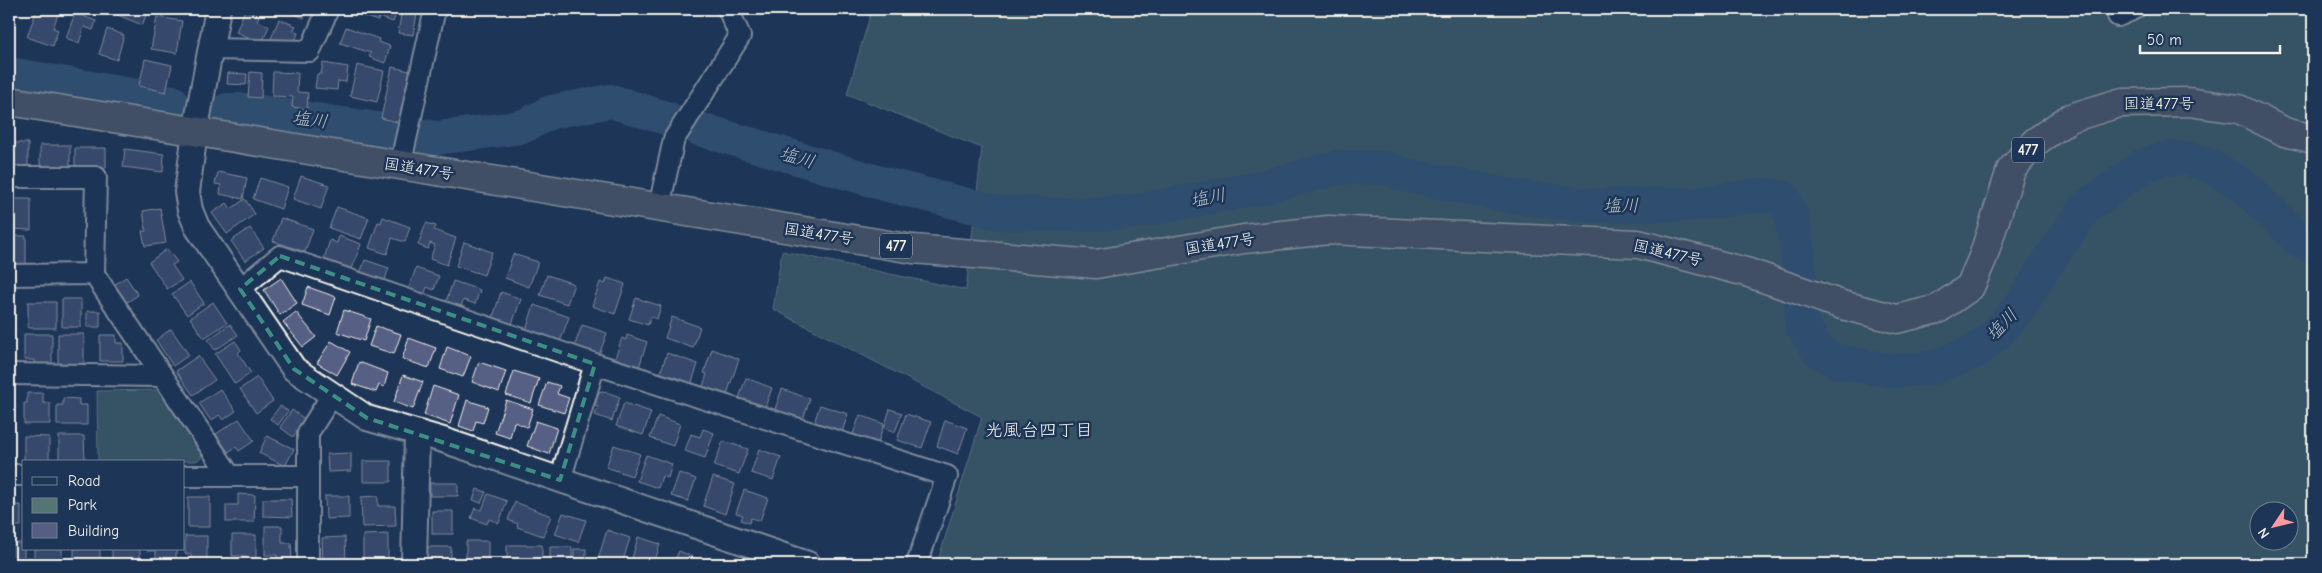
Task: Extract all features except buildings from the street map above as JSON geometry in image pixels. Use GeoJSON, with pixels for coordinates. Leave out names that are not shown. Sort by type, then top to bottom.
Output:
{"type":"FeatureCollection","features":[{"type":"Feature","properties":{"kind":"highway","name":"国道477号"},"geometry":{"type":"LineString","coordinates":[[9,101],[913,249],[1096,264],[1244,239],[1329,230],[1638,244],[1746,272],[1825,299],[1897,319],[1938,309],[1970,287],[1983,257],[2012,170],[2035,142],[2070,118],[2119,103],[2188,102],[2239,110],[2285,132],[2313,140]]}},
{"type":"Feature","properties":{"kind":"street"},"geometry":{"type":"LineString","coordinates":[[218,9],[195,132],[187,192],[190,210],[197,227],[294,369],[367,418],[417,432],[808,564]]}},
{"type":"Feature","properties":{"kind":"street"},"geometry":{"type":"LineString","coordinates":[[210,49],[310,51],[328,9]]}},
{"type":"Feature","properties":{"kind":"street"},"geometry":{"type":"LineString","coordinates":[[400,166],[435,9]]}},
{"type":"Feature","properties":{"kind":"street"},"geometry":{"type":"LineString","coordinates":[[659,207],[674,139],[740,36],[728,9]]}},
{"type":"Feature","properties":{"kind":"street"},"geometry":{"type":"LineString","coordinates":[[9,177],[96,177],[94,274],[230,476]]}},
{"type":"Feature","properties":{"kind":"street"},"geometry":{"type":"LineString","coordinates":[[240,289],[280,256],[595,364],[947,476],[918,564]]}},
{"type":"Feature","properties":{"kind":"street"},"geometry":{"type":"LineString","coordinates":[[9,275],[94,274]]}},
{"type":"Feature","properties":{"kind":"street"},"geometry":{"type":"LineString","coordinates":[[560,480],[595,364]]}},
{"type":"Feature","properties":{"kind":"street"},"geometry":{"type":"LineString","coordinates":[[9,374],[162,376]]}},
{"type":"Feature","properties":{"kind":"street"},"geometry":{"type":"LineString","coordinates":[[308,564],[308,433],[332,395]]}},
{"type":"Feature","properties":{"kind":"street"},"geometry":{"type":"LineString","coordinates":[[414,564],[417,432]]}},
{"type":"Feature","properties":{"kind":"street"},"geometry":{"type":"LineString","coordinates":[[9,475],[22,475]]}},
{"type":"Feature","properties":{"kind":"street"},"geometry":{"type":"LineString","coordinates":[[185,476],[308,476]]}},
{"type":"Feature","properties":{"kind":"highlighted area"},"geometry":{"type":"Polygon","coordinates":[[[280,256],[595,364],[560,480],[367,418],[294,369],[240,289],[280,256]]]}},
{"type":"Feature","properties":{"kind":"green space"},"geometry":{"type":"Polygon","coordinates":[[[872,9],[2313,9],[2313,564],[937,564],[982,417],[773,309],[782,251],[966,290],[982,148],[847,94],[872,9]]]}},
{"type":"Feature","properties":{"kind":"green space"},"geometry":{"type":"Polygon","coordinates":[[[160,390],[204,452],[201,458],[196,461],[98,460],[97,391],[160,390]]]}},
{"type":"Feature","properties":{"kind":"waterway","name":"塩川"},"geometry":{"type":"LineString","coordinates":[[9,74],[172,102]]}},
{"type":"Feature","properties":{"kind":"waterway","name":"塩川"},"geometry":{"type":"LineString","coordinates":[[423,136],[437,138],[515,128],[526,125],[551,112],[611,101],[669,119]]}},
{"type":"Feature","properties":{"kind":"waterway","name":"塩川"},"geometry":{"type":"LineString","coordinates":[[227,110],[247,110],[392,131]]}},
{"type":"Feature","properties":{"kind":"waterway","name":"塩川"},"geometry":{"type":"LineString","coordinates":[[699,129],[888,185],[999,213],[1077,215],[1133,212],[1259,188],[1340,167],[1386,168],[1401,174],[1515,197],[1598,206],[1698,204],[1760,195],[1783,197],[1791,216],[1798,254],[1802,325],[1818,350],[1836,361],[1892,371],[1932,368],[1976,351],[1996,334],[2020,307],[2045,266],[2086,207],[2144,165],[2163,159],[2187,158],[2208,165],[2243,185],[2301,242],[2313,246]]}},
{"type":"Feature","properties":{"kind":"district","name":"光風台四丁目"},"geometry":{"type":"Point","coordinates":[1039,430]}}]}
